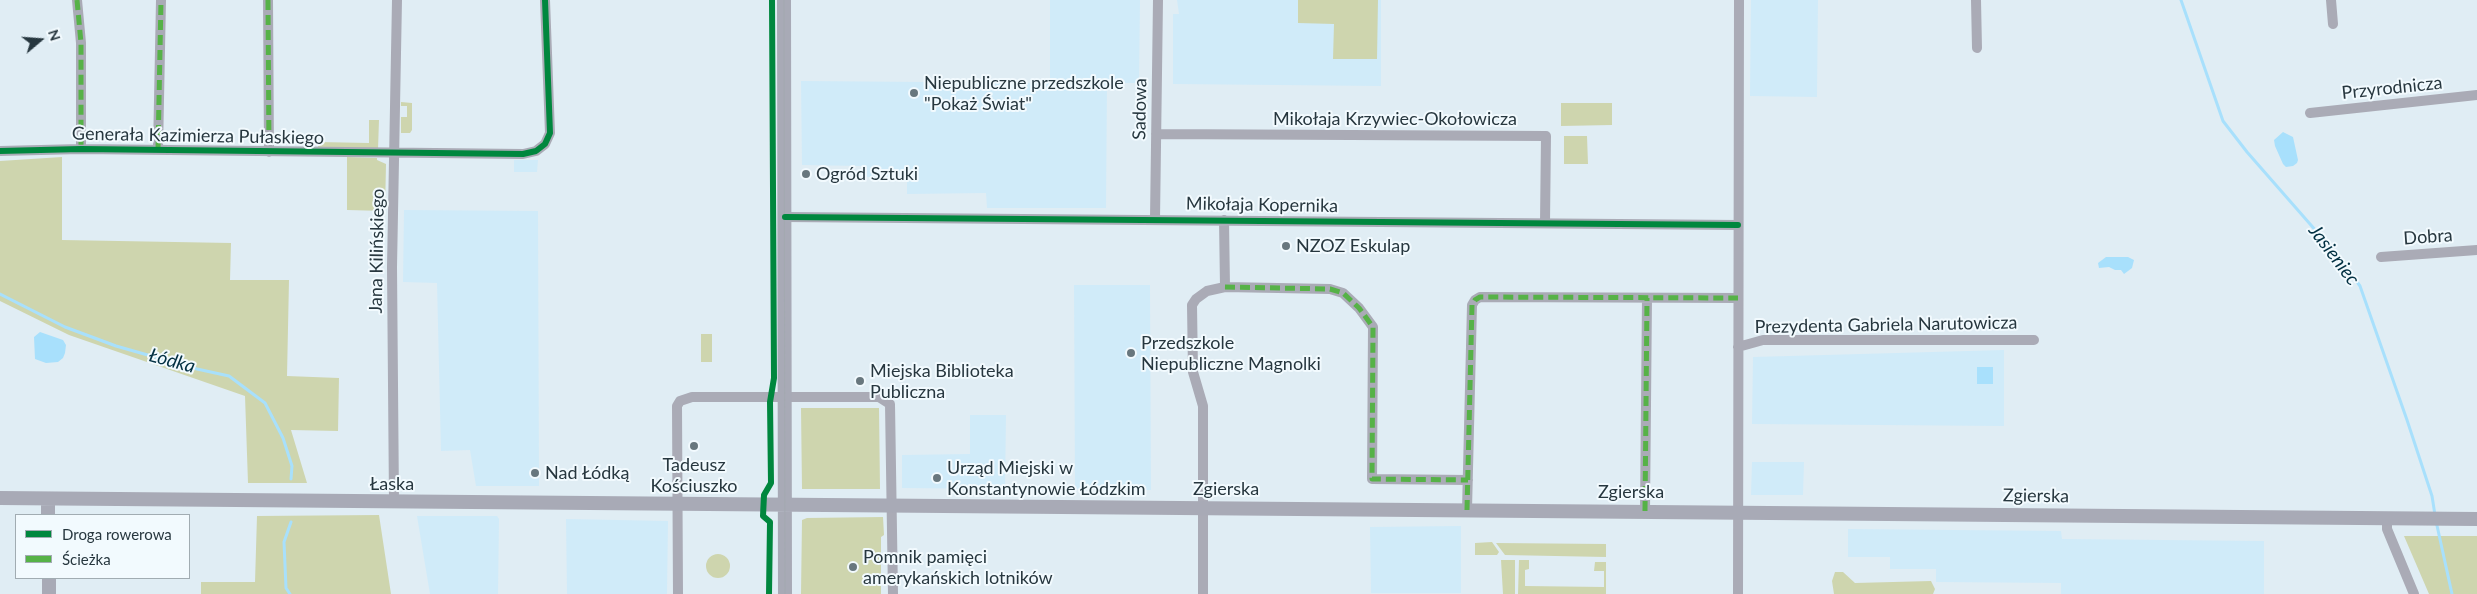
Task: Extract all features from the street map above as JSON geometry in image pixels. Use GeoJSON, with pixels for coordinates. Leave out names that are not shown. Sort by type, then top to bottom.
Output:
{"type":"FeatureCollection","features":[{"type":"Feature","properties":{"kind":"main road"},"geometry":{"type":"LineString","coordinates":[[784,0],[785,594]]}},
{"type":"Feature","properties":{"kind":"main road","name":"Łaska"},"geometry":{"type":"LineString","coordinates":[[0,498],[784,504]]}},
{"type":"Feature","properties":{"kind":"main road"},"geometry":{"type":"LineString","coordinates":[[48,499],[48,514]]}},
{"type":"Feature","properties":{"kind":"main road","name":"Zgierska"},"geometry":{"type":"LineString","coordinates":[[784,504],[2477,518]]}},
{"type":"Feature","properties":{"kind":"main road"},"geometry":{"type":"LineString","coordinates":[[48,579],[49,594]]}},
{"type":"Feature","properties":{"kind":"street"},"geometry":{"type":"LineString","coordinates":[[77,0],[81,42],[81,149]]}},
{"type":"Feature","properties":{"kind":"street"},"geometry":{"type":"LineString","coordinates":[[158,150],[161,0]]}},
{"type":"Feature","properties":{"kind":"street"},"geometry":{"type":"LineString","coordinates":[[268,0],[269,152]]}},
{"type":"Feature","properties":{"kind":"street","name":"Jana Kilińskiego"},"geometry":{"type":"LineString","coordinates":[[394,502],[392,267],[396,153],[397,0]]}},
{"type":"Feature","properties":{"kind":"street","name":"Generała Kazimierza Pułaskiego"},"geometry":{"type":"LineString","coordinates":[[0,151],[81,149],[523,154],[536,151],[544,144],[550,133],[545,0]]}},
{"type":"Feature","properties":{"kind":"street","name":"Sadowa"},"geometry":{"type":"LineString","coordinates":[[1155,219],[1158,0]]}},
{"type":"Feature","properties":{"kind":"street","name":"Prezydenta Gabriela Narutowicza"},"geometry":{"type":"LineString","coordinates":[[1738,594],[1740,0]]}},
{"type":"Feature","properties":{"kind":"street"},"geometry":{"type":"LineString","coordinates":[[1976,0],[1977,48]]}},
{"type":"Feature","properties":{"kind":"street"},"geometry":{"type":"LineString","coordinates":[[2331,0],[2333,24]]}},
{"type":"Feature","properties":{"kind":"street","name":"Przyrodnicza"},"geometry":{"type":"LineString","coordinates":[[2310,113],[2477,95]]}},
{"type":"Feature","properties":{"kind":"street","name":"Mikołaja Krzywiec-Okołowicza"},"geometry":{"type":"LineString","coordinates":[[1156,134],[1546,136],[1545,223]]}},
{"type":"Feature","properties":{"kind":"street","name":"Mikołaja Kopernika"},"geometry":{"type":"LineString","coordinates":[[785,217],[1738,225]]}},
{"type":"Feature","properties":{"kind":"street"},"geometry":{"type":"LineString","coordinates":[[1224,220],[1225,287]]}},
{"type":"Feature","properties":{"kind":"street","name":"Dobra"},"geometry":{"type":"LineString","coordinates":[[2381,257],[2477,250]]}},
{"type":"Feature","properties":{"kind":"street"},"geometry":{"type":"LineString","coordinates":[[1203,594],[1203,406],[1193,372],[1192,305],[1196,299],[1207,291],[1225,287],[1330,289],[1342,293],[1359,308],[1373,327],[1372,480],[1468,480]]}},
{"type":"Feature","properties":{"kind":"street"},"geometry":{"type":"LineString","coordinates":[[1467,510],[1472,305],[1475,300],[1480,297],[1738,298]]}},
{"type":"Feature","properties":{"kind":"street"},"geometry":{"type":"LineString","coordinates":[[1644,511],[1646,298]]}},
{"type":"Feature","properties":{"kind":"street","name":"Prezydenta Gabriela Narutowicza"},"geometry":{"type":"LineString","coordinates":[[1738,347],[1763,340],[2034,340]]}},
{"type":"Feature","properties":{"kind":"street"},"geometry":{"type":"LineString","coordinates":[[678,594],[677,406],[680,401],[692,397],[786,396],[879,397],[890,404],[893,594]]}},
{"type":"Feature","properties":{"kind":"street"},"geometry":{"type":"LineString","coordinates":[[2387,518],[2387,529],[2414,594]]}},
{"type":"Feature","properties":{"kind":"shaded area"},"geometry":{"type":"Polygon","coordinates":[[[1050,0],[1140,0],[1139,83],[1107,83],[1106,208],[987,208],[986,193],[907,194],[907,177],[863,177],[863,166],[802,165],[801,81],[1050,83],[1050,0]]]}},
{"type":"Feature","properties":{"kind":"shaded area"},"geometry":{"type":"Polygon","coordinates":[[[1177,0],[1381,0],[1381,86],[1173,84],[1173,14],[1179,14],[1177,0]]]}},
{"type":"Feature","properties":{"kind":"shaded area"},"geometry":{"type":"Polygon","coordinates":[[[1751,0],[1818,0],[1817,97],[1750,96],[1751,0]]]}},
{"type":"Feature","properties":{"kind":"shaded area"},"geometry":{"type":"Polygon","coordinates":[[[514,160],[538,160],[537,172],[514,172],[514,160]]]}},
{"type":"Feature","properties":{"kind":"shaded area"},"geometry":{"type":"Polygon","coordinates":[[[404,210],[538,211],[539,486],[476,486],[470,450],[441,451],[437,283],[403,282],[404,210]]]}},
{"type":"Feature","properties":{"kind":"shaded area"},"geometry":{"type":"Polygon","coordinates":[[[1074,285],[1150,285],[1151,490],[1075,489],[1074,285]]]}},
{"type":"Feature","properties":{"kind":"shaded area"},"geometry":{"type":"Polygon","coordinates":[[[2004,350],[2004,426],[1752,424],[1753,357],[2004,350]]]}},
{"type":"Feature","properties":{"kind":"shaded area"},"geometry":{"type":"Polygon","coordinates":[[[970,415],[1006,415],[1005,489],[902,488],[902,455],[970,454],[970,415]]]}},
{"type":"Feature","properties":{"kind":"shaded area"},"geometry":{"type":"Polygon","coordinates":[[[1752,462],[1804,462],[1803,495],[1751,495],[1752,462]]]}},
{"type":"Feature","properties":{"kind":"shaded area"},"geometry":{"type":"Polygon","coordinates":[[[417,516],[497,516],[499,519],[498,594],[430,594],[417,516]]]}},
{"type":"Feature","properties":{"kind":"shaded area"},"geometry":{"type":"Polygon","coordinates":[[[566,519],[668,521],[667,594],[567,594],[566,519]]]}},
{"type":"Feature","properties":{"kind":"shaded area"},"geometry":{"type":"Polygon","coordinates":[[[1461,526],[1461,593],[1371,593],[1370,527],[1461,526]]]}},
{"type":"Feature","properties":{"kind":"shaded area"},"geometry":{"type":"Polygon","coordinates":[[[1848,529],[2061,531],[2062,539],[2264,541],[2264,594],[2061,594],[2061,583],[1936,582],[1936,569],[1890,569],[1890,557],[1848,557],[1848,529]]]}},
{"type":"Feature","properties":{"kind":"green space"},"geometry":{"type":"Polygon","coordinates":[[[1298,0],[1378,0],[1377,59],[1333,59],[1334,24],[1298,23],[1298,0]]]}},
{"type":"Feature","properties":{"kind":"green space"},"geometry":{"type":"Polygon","coordinates":[[[401,102],[412,103],[412,130],[410,133],[401,133],[401,117],[407,117],[407,106],[401,106],[401,102]]]}},
{"type":"Feature","properties":{"kind":"green space"},"geometry":{"type":"Polygon","coordinates":[[[1561,103],[1612,103],[1612,125],[1561,126],[1561,103]]]}},
{"type":"Feature","properties":{"kind":"green space"},"geometry":{"type":"Polygon","coordinates":[[[369,120],[379,120],[378,149],[318,148],[318,142],[369,143],[369,120]]]}},
{"type":"Feature","properties":{"kind":"green space"},"geometry":{"type":"Polygon","coordinates":[[[1564,136],[1587,136],[1588,164],[1564,164],[1564,136]]]}},
{"type":"Feature","properties":{"kind":"green space"},"geometry":{"type":"Polygon","coordinates":[[[62,157],[62,240],[231,243],[230,280],[289,280],[287,376],[339,378],[338,431],[291,430],[307,483],[248,483],[245,396],[69,335],[0,301],[0,161],[62,157]]]}},
{"type":"Feature","properties":{"kind":"green space"},"geometry":{"type":"Polygon","coordinates":[[[347,157],[377,158],[377,160],[386,164],[385,211],[347,210],[347,157]]]}},
{"type":"Feature","properties":{"kind":"green space"},"geometry":{"type":"Polygon","coordinates":[[[701,334],[712,334],[712,362],[701,362],[701,334]]]}},
{"type":"Feature","properties":{"kind":"green space"},"geometry":{"type":"Polygon","coordinates":[[[801,408],[879,408],[880,489],[802,489],[801,408]]]}},
{"type":"Feature","properties":{"kind":"green space"},"geometry":{"type":"Polygon","coordinates":[[[379,515],[391,594],[201,594],[201,582],[255,582],[257,516],[379,515]]]}},
{"type":"Feature","properties":{"kind":"green space"},"geometry":{"type":"Polygon","coordinates":[[[883,517],[881,594],[801,594],[802,520],[807,518],[883,517]]]}},
{"type":"Feature","properties":{"kind":"green space"},"geometry":{"type":"Polygon","coordinates":[[[2404,536],[2477,536],[2477,594],[2429,594],[2404,536]]]}},
{"type":"Feature","properties":{"kind":"green space"},"geometry":{"type":"Polygon","coordinates":[[[1492,542],[1499,552],[1497,555],[1475,555],[1475,543],[1492,542]]]}},
{"type":"Feature","properties":{"kind":"green space"},"geometry":{"type":"Polygon","coordinates":[[[1496,543],[1606,544],[1606,557],[1505,555],[1496,543]]]}},
{"type":"Feature","properties":{"kind":"green space"},"geometry":{"type":"Polygon","coordinates":[[[718,554],[723,555],[729,561],[729,571],[723,577],[718,578],[713,577],[707,571],[706,566],[707,561],[713,555],[718,554]]]}},
{"type":"Feature","properties":{"kind":"green space"},"geometry":{"type":"Polygon","coordinates":[[[1501,560],[1515,560],[1515,594],[1503,594],[1501,560]]]}},
{"type":"Feature","properties":{"kind":"green space"},"geometry":{"type":"Polygon","coordinates":[[[1519,560],[1529,560],[1529,569],[1525,570],[1525,586],[1604,587],[1604,571],[1594,571],[1595,562],[1606,562],[1606,594],[1518,594],[1519,560]]]}},
{"type":"Feature","properties":{"kind":"green space"},"geometry":{"type":"Polygon","coordinates":[[[1835,572],[1843,572],[1855,583],[1931,581],[1935,589],[1933,594],[1834,594],[1832,581],[1835,572]]]}},
{"type":"Feature","properties":{"kind":"water"},"geometry":{"type":"Polygon","coordinates":[[[2283,132],[2293,137],[2298,160],[2293,166],[2286,167],[2283,164],[2275,146],[2274,140],[2283,132]]]}},
{"type":"Feature","properties":{"kind":"water"},"geometry":{"type":"Polygon","coordinates":[[[2106,257],[2128,257],[2134,260],[2132,268],[2124,274],[2121,270],[2109,267],[2099,268],[2098,263],[2106,257]]]}},
{"type":"Feature","properties":{"kind":"water"},"geometry":{"type":"Polygon","coordinates":[[[40,332],[63,340],[66,345],[63,358],[58,362],[46,363],[35,359],[34,337],[40,332]]]}},
{"type":"Feature","properties":{"kind":"water"},"geometry":{"type":"Polygon","coordinates":[[[1977,367],[1993,367],[1993,384],[1977,384],[1977,367]]]}},
{"type":"Feature","properties":{"kind":"waterway","name":"Jasieniec"},"geometry":{"type":"LineString","coordinates":[[2181,0],[2223,121],[2247,152],[2338,256],[2360,286],[2432,496],[2435,515]]}},
{"type":"Feature","properties":{"kind":"waterway","name":"Łódka"},"geometry":{"type":"LineString","coordinates":[[0,294],[65,327],[116,346],[229,376],[265,403],[283,438],[292,466],[291,479]]}},
{"type":"Feature","properties":{"kind":"waterway","name":"Jasieniec"},"geometry":{"type":"LineString","coordinates":[[2436,521],[2452,594]]}},
{"type":"Feature","properties":{"kind":"waterway","name":"Łódka"},"geometry":{"type":"LineString","coordinates":[[290,594],[286,588],[284,542],[291,522]]}},
{"type":"Feature","properties":{"kind":"tram line"},"geometry":{"type":"LineString","coordinates":[[784,0],[785,594]]}},
{"type":"Feature","properties":{"kind":"marked path"},"geometry":{"type":"LineString","coordinates":[[77,0],[81,43],[81,149]]}},
{"type":"Feature","properties":{"kind":"marked path"},"geometry":{"type":"LineString","coordinates":[[158,150],[161,0]]}},
{"type":"Feature","properties":{"kind":"marked path"},"geometry":{"type":"LineString","coordinates":[[268,0],[269,152]]}},
{"type":"Feature","properties":{"kind":"marked path"},"geometry":{"type":"LineString","coordinates":[[1225,287],[1330,289],[1343,293],[1359,308],[1373,327],[1372,479],[1468,480]]}},
{"type":"Feature","properties":{"kind":"marked path"},"geometry":{"type":"LineString","coordinates":[[1467,510],[1472,305],[1475,300],[1480,297],[1738,298]]}},
{"type":"Feature","properties":{"kind":"marked path"},"geometry":{"type":"LineString","coordinates":[[1645,511],[1647,298]]}},
{"type":"Feature","properties":{"kind":"cycle path"},"geometry":{"type":"LineString","coordinates":[[0,151],[81,149],[523,154],[536,151],[545,144],[550,133],[545,0]]}},
{"type":"Feature","properties":{"kind":"cycle path"},"geometry":{"type":"LineString","coordinates":[[769,594],[770,522],[763,516],[764,495],[771,483],[770,402],[774,378],[772,0]]}},
{"type":"Feature","properties":{"kind":"cycle path"},"geometry":{"type":"LineString","coordinates":[[785,217],[1738,225]]}},
{"type":"Feature","properties":{"kind":"place","name":"Niepubliczne przedszkole \"Pokaż Świat\""},"geometry":{"type":"Point","coordinates":[914,93]}},
{"type":"Feature","properties":{"kind":"place","name":"Ogród Sztuki"},"geometry":{"type":"Point","coordinates":[806,174]}},
{"type":"Feature","properties":{"kind":"place","name":"NZOZ Eskulap"},"geometry":{"type":"Point","coordinates":[1286,246]}},
{"type":"Feature","properties":{"kind":"place","name":"Przedszkole Niepubliczne Magnolki"},"geometry":{"type":"Point","coordinates":[1131,353]}},
{"type":"Feature","properties":{"kind":"place","name":"Miejska Biblioteka Publiczna"},"geometry":{"type":"Point","coordinates":[860,381]}},
{"type":"Feature","properties":{"kind":"place","name":"Tadeusz Kościuszko"},"geometry":{"type":"Point","coordinates":[694,446]}},
{"type":"Feature","properties":{"kind":"place","name":"Nad Łódką"},"geometry":{"type":"Point","coordinates":[535,473]}},
{"type":"Feature","properties":{"kind":"place","name":"Urząd Miejski w Konstantynowie Łódzkim"},"geometry":{"type":"Point","coordinates":[937,478]}},
{"type":"Feature","properties":{"kind":"place","name":"Pomnik pamięci amerykańskich lotników"},"geometry":{"type":"Point","coordinates":[853,567]}}]}
